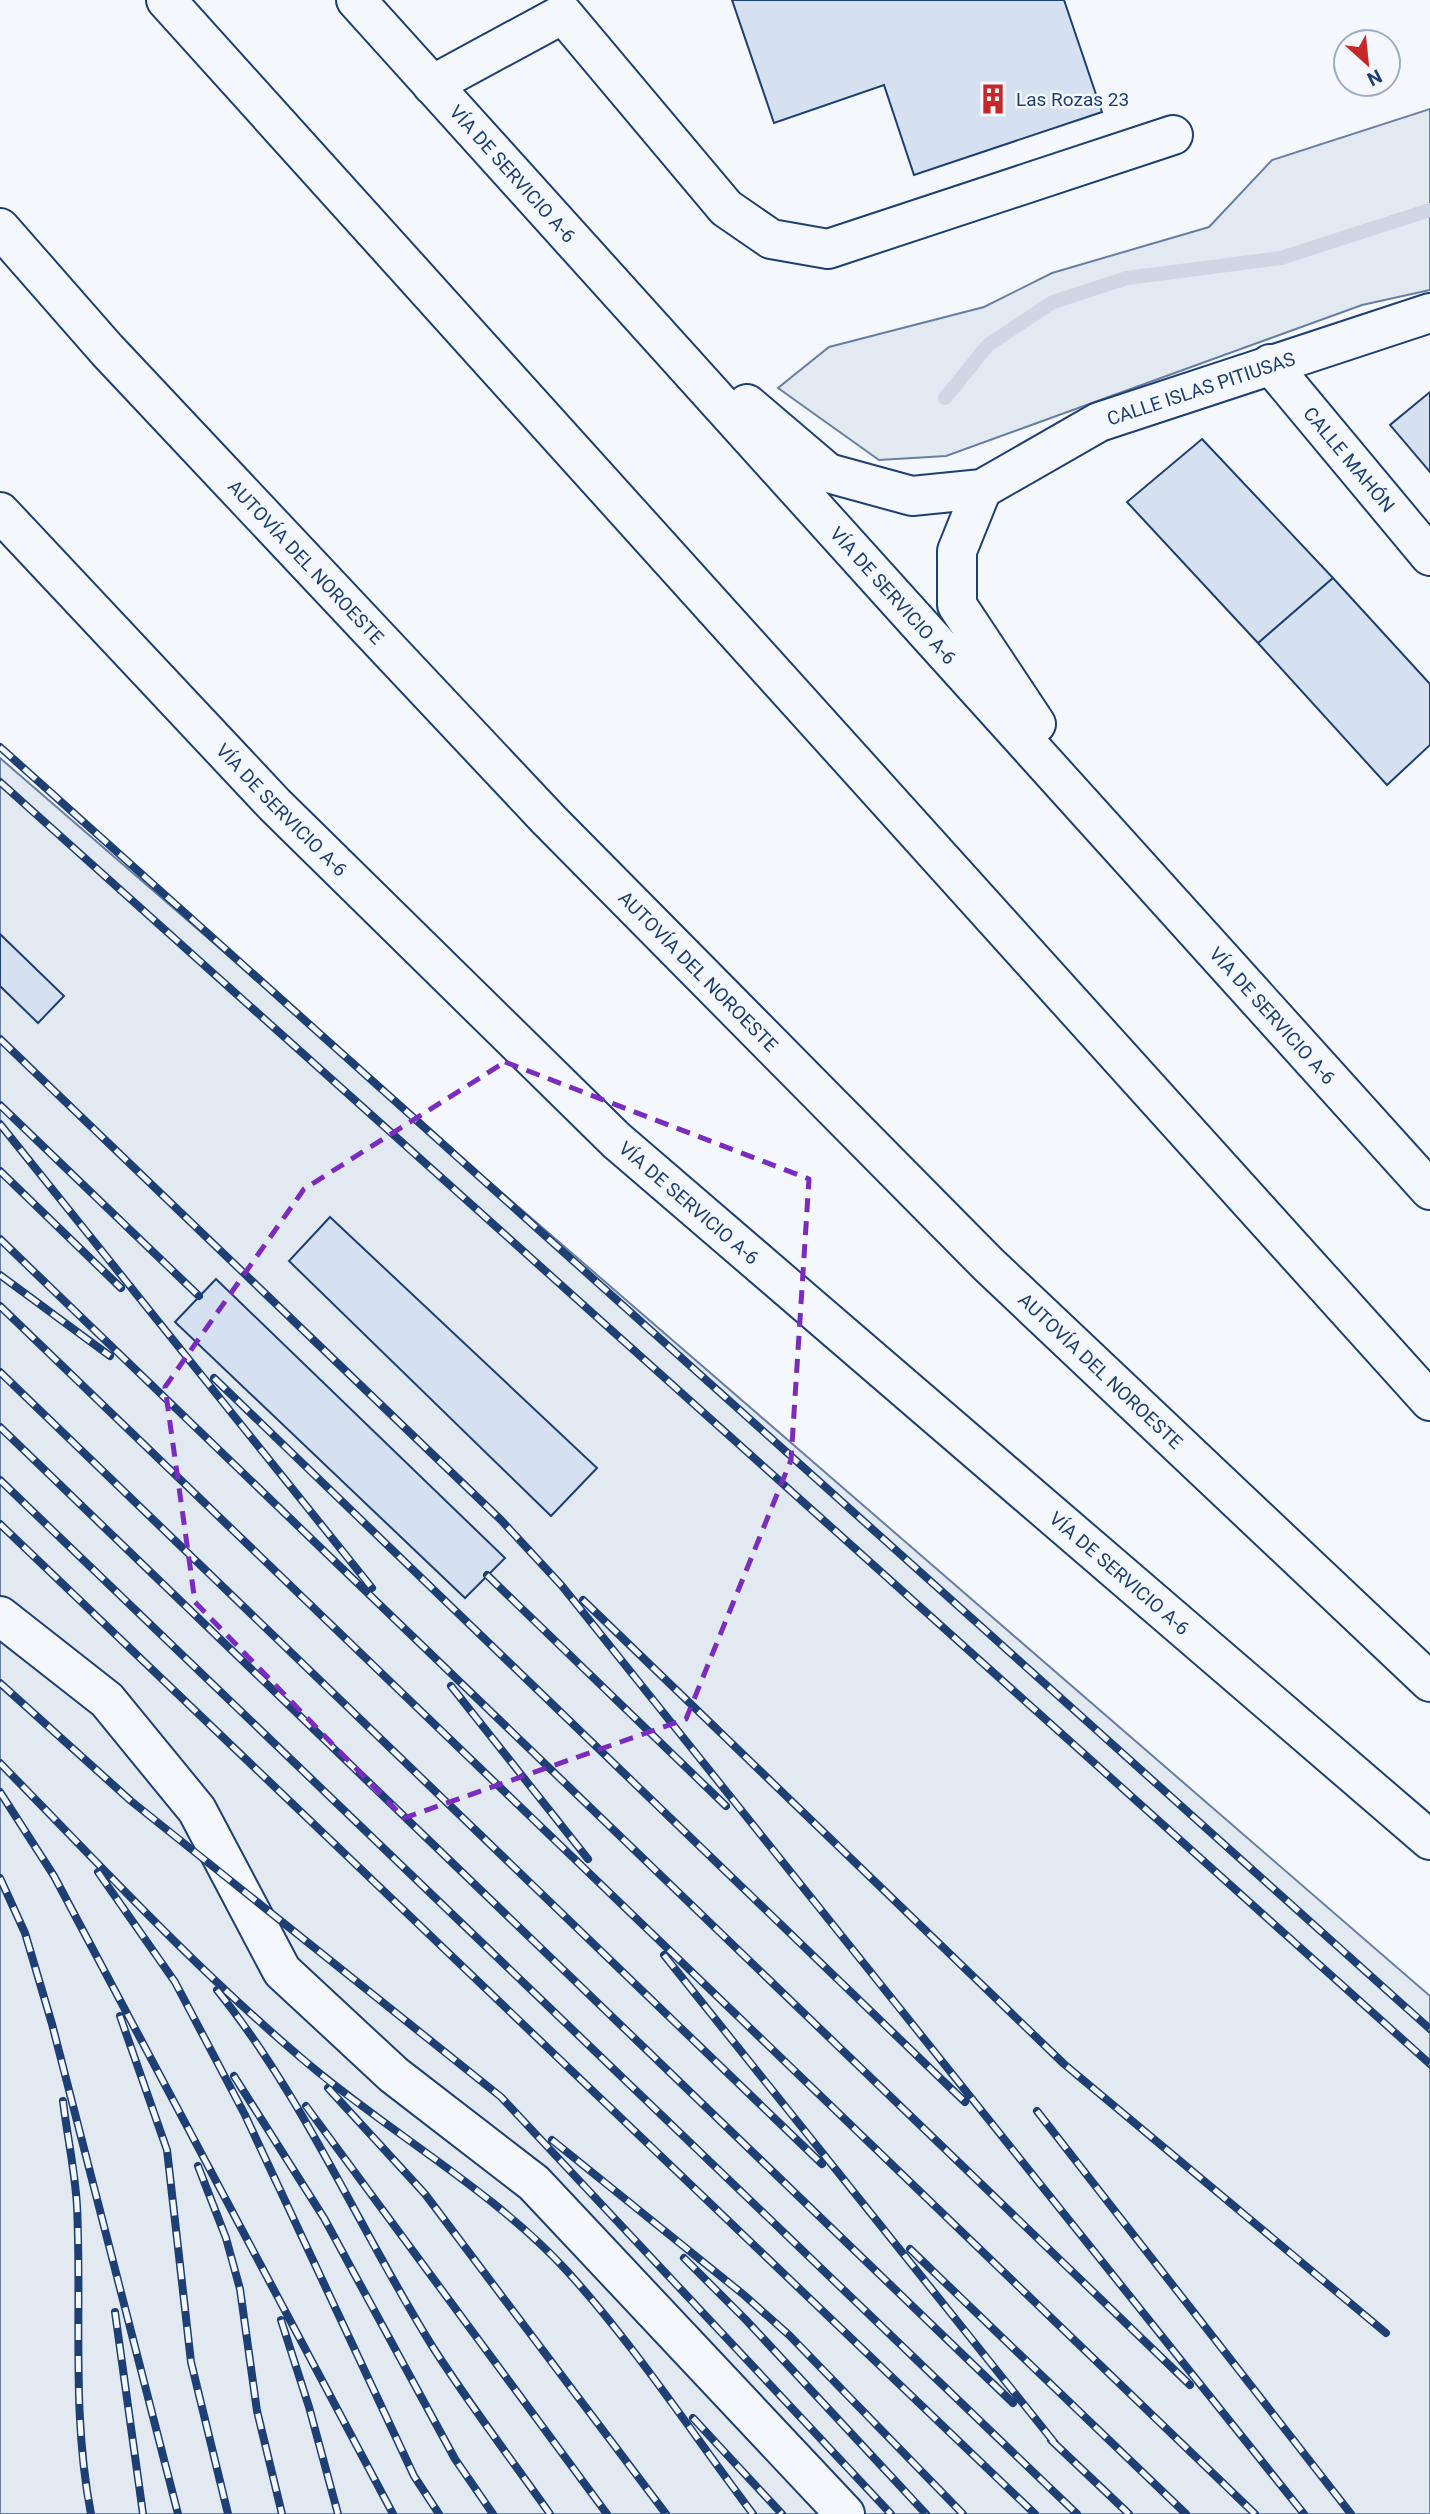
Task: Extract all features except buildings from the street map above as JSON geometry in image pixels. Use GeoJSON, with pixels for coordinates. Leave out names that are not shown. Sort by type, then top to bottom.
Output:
{"type":"FeatureCollection","features":[{"type":"Feature","properties":{"kind":"main road"},"geometry":{"type":"LineString","coordinates":[[166,0],[1430,1401]]}},
{"type":"Feature","properties":{"kind":"main road","name":"VÍA DE SERVICIO A-6"},"geometry":{"type":"LineString","coordinates":[[356,0],[1430,1190]]}},
{"type":"Feature","properties":{"kind":"main road"},"geometry":{"type":"LineString","coordinates":[[432,85],[563,14],[726,208],[771,239],[828,249],[1173,135]]}},
{"type":"Feature","properties":{"kind":"main road","name":"AUTOVÍA DEL NOROESTE"},"geometry":{"type":"LineString","coordinates":[[0,228],[107,350],[548,820],[989,1265],[1430,1682]]}},
{"type":"Feature","properties":{"kind":"main road","name":"CALLE ISLAS PITIUSAS"},"geometry":{"type":"LineString","coordinates":[[634,311],[828,472],[912,496],[982,489],[1100,422],[1430,313]]}},
{"type":"Feature","properties":{"kind":"main road","name":"CALLE MAHÓN"},"geometry":{"type":"LineString","coordinates":[[1270,364],[1430,556]]}},
{"type":"Feature","properties":{"kind":"main road"},"geometry":{"type":"LineString","coordinates":[[982,489],[957,551],[957,605],[1109,833]]}},
{"type":"Feature","properties":{"kind":"main road","name":"VÍA DE SERVICIO A-6"},"geometry":{"type":"LineString","coordinates":[[0,512],[275,805],[616,1140],[1430,1840]]}},
{"type":"Feature","properties":{"kind":"main road"},"geometry":{"type":"LineString","coordinates":[[0,1616],[107,1700],[197,1810],[282,1970],[394,2075],[534,2183],[845,2514]]}},
{"type":"Feature","properties":{"kind":"highlighted area"},"geometry":{"type":"Polygon","coordinates":[[[505,1062],[809,1179],[791,1460],[686,1719],[404,1818],[195,1602],[165,1387],[304,1189],[505,1062]]]}},
{"type":"Feature","properties":{"kind":"shaded area"},"geometry":{"type":"Polygon","coordinates":[[[1430,109],[1430,290],[1362,305],[946,456],[879,460],[778,388],[829,347],[984,307],[1052,273],[1209,227],[1272,160],[1430,109]]]}},
{"type":"Feature","properties":{"kind":"shaded area"},"geometry":{"type":"Polygon","coordinates":[[[0,758],[1430,1996],[1430,2514],[0,2514],[0,758]]]}},
{"type":"Feature","properties":{"kind":"waterway"},"geometry":{"type":"LineString","coordinates":[[945,398],[988,345],[1053,302],[1127,278],[1281,258],[1430,210]]}},
{"type":"Feature","properties":{"kind":"railway"},"geometry":{"type":"LineString","coordinates":[[0,747],[1430,2029]]}},
{"type":"Feature","properties":{"kind":"railway"},"geometry":{"type":"LineString","coordinates":[[0,782],[1430,2064]]}},
{"type":"Feature","properties":{"kind":"railway"},"geometry":{"type":"LineString","coordinates":[[0,1039],[501,1520],[562,1586],[1304,2514]]}},
{"type":"Feature","properties":{"kind":"railway"},"geometry":{"type":"LineString","coordinates":[[0,1105],[199,1296]]}},
{"type":"Feature","properties":{"kind":"railway"},"geometry":{"type":"LineString","coordinates":[[0,1124],[372,1588]]}},
{"type":"Feature","properties":{"kind":"railway"},"geometry":{"type":"LineString","coordinates":[[0,1171],[121,1288]]}},
{"type":"Feature","properties":{"kind":"railway"},"geometry":{"type":"LineString","coordinates":[[0,1239],[1190,2385]]}},
{"type":"Feature","properties":{"kind":"railway"},"geometry":{"type":"LineString","coordinates":[[0,1275],[110,1356]]}},
{"type":"Feature","properties":{"kind":"railway"},"geometry":{"type":"LineString","coordinates":[[0,1306],[1255,2514]]}},
{"type":"Feature","properties":{"kind":"railway"},"geometry":{"type":"LineString","coordinates":[[0,1372],[822,2164]]}},
{"type":"Feature","properties":{"kind":"railway"},"geometry":{"type":"LineString","coordinates":[[214,1378],[965,2102]]}},
{"type":"Feature","properties":{"kind":"railway"},"geometry":{"type":"LineString","coordinates":[[0,1427],[1013,2403]]}},
{"type":"Feature","properties":{"kind":"railway"},"geometry":{"type":"LineString","coordinates":[[0,1480],[1077,2514]]}},
{"type":"Feature","properties":{"kind":"railway"},"geometry":{"type":"LineString","coordinates":[[0,1524],[1035,2514]]}},
{"type":"Feature","properties":{"kind":"railway"},"geometry":{"type":"LineString","coordinates":[[487,1575],[726,1806]]}},
{"type":"Feature","properties":{"kind":"railway"},"geometry":{"type":"LineString","coordinates":[[583,1600],[1064,2064],[1386,2333]]}},
{"type":"Feature","properties":{"kind":"railway"},"geometry":{"type":"LineString","coordinates":[[0,1683],[131,1801],[501,2097],[891,2514]]}},
{"type":"Feature","properties":{"kind":"railway"},"geometry":{"type":"LineString","coordinates":[[451,1686],[588,1859]]}},
{"type":"Feature","properties":{"kind":"railway"},"geometry":{"type":"LineString","coordinates":[[0,1763],[146,1913],[260,2022],[332,2083],[471,2186],[537,2241],[567,2271],[616,2329],[753,2514]]}},
{"type":"Feature","properties":{"kind":"railway"},"geometry":{"type":"LineString","coordinates":[[0,1792],[54,1876],[393,2514]]}},
{"type":"Feature","properties":{"kind":"railway"},"geometry":{"type":"LineString","coordinates":[[98,1872],[175,1982],[245,2115],[414,2476],[439,2514]]}},
{"type":"Feature","properties":{"kind":"railway"},"geometry":{"type":"LineString","coordinates":[[0,1878],[25,1933],[52,2024],[178,2514]]}},
{"type":"Feature","properties":{"kind":"railway"},"geometry":{"type":"LineString","coordinates":[[664,1955],[1058,2447]]}},
{"type":"Feature","properties":{"kind":"railway"},"geometry":{"type":"LineString","coordinates":[[217,1990],[278,2075],[434,2349],[550,2514]]}},
{"type":"Feature","properties":{"kind":"railway"},"geometry":{"type":"LineString","coordinates":[[120,2016],[167,2150],[191,2362],[228,2514]]}},
{"type":"Feature","properties":{"kind":"railway"},"geometry":{"type":"LineString","coordinates":[[234,2076],[324,2218],[455,2459],[493,2514]]}},
{"type":"Feature","properties":{"kind":"railway"},"geometry":{"type":"LineString","coordinates":[[328,2088],[425,2194],[666,2514]]}},
{"type":"Feature","properties":{"kind":"railway"},"geometry":{"type":"LineString","coordinates":[[63,2101],[77,2206],[79,2399],[91,2514]]}},
{"type":"Feature","properties":{"kind":"railway"},"geometry":{"type":"LineString","coordinates":[[306,2106],[607,2514]]}},
{"type":"Feature","properties":{"kind":"railway"},"geometry":{"type":"LineString","coordinates":[[1037,2111],[1351,2514]]}},
{"type":"Feature","properties":{"kind":"railway"},"geometry":{"type":"LineString","coordinates":[[552,2140],[744,2295],[789,2335],[963,2514]]}},
{"type":"Feature","properties":{"kind":"railway"},"geometry":{"type":"LineString","coordinates":[[198,2166],[226,2238],[240,2289],[257,2411],[282,2514]]}},
{"type":"Feature","properties":{"kind":"railway"},"geometry":{"type":"LineString","coordinates":[[910,2249],[1186,2514]]}},
{"type":"Feature","properties":{"kind":"railway"},"geometry":{"type":"LineString","coordinates":[[684,2258],[746,2320],[926,2514]]}},
{"type":"Feature","properties":{"kind":"railway"},"geometry":{"type":"LineString","coordinates":[[115,2312],[143,2514]]}},
{"type":"Feature","properties":{"kind":"railway"},"geometry":{"type":"LineString","coordinates":[[281,2320],[309,2407],[338,2514]]}},
{"type":"Feature","properties":{"kind":"railway"},"geometry":{"type":"LineString","coordinates":[[693,2418],[782,2514]]}},
{"type":"Feature","properties":{"kind":"railway"},"geometry":{"type":"LineString","coordinates":[[1051,2440],[1129,2514]]}},
{"type":"Feature","properties":{"kind":"place","name":"Las Rozas 23"},"geometry":{"type":"Point","coordinates":[993,99]}}]}
